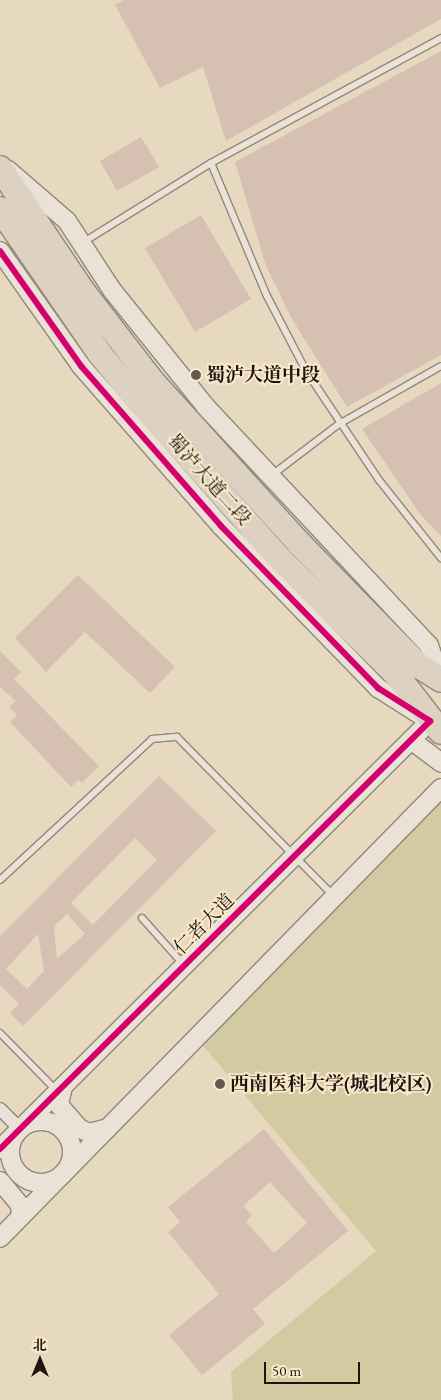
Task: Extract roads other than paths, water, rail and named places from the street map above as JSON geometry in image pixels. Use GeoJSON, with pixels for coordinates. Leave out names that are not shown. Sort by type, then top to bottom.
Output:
{"type":"FeatureCollection","features":[{"type":"Feature","properties":{"kind":"highway","name":"蜀泸大道二段"},"geometry":{"type":"LineString","coordinates":[[0,168],[82,290],[152,381],[223,463],[312,557],[419,666],[441,679]]}},
{"type":"Feature","properties":{"kind":"highway","name":"蜀泸大道二段"},"geometry":{"type":"LineString","coordinates":[[0,209],[100,354],[136,398],[280,559],[396,674],[437,727]]}},
{"type":"Feature","properties":{"kind":"street"},"geometry":{"type":"LineString","coordinates":[[0,164],[67,221],[148,337],[269,477],[429,645],[441,679]]}},
{"type":"Feature","properties":{"kind":"street"},"geometry":{"type":"LineString","coordinates":[[2,258],[81,366],[221,526],[378,688],[437,727]]}},
{"type":"Feature","properties":{"kind":"street","name":"仁者大道"},"geometry":{"type":"LineString","coordinates":[[0,1149],[411,740],[437,727]]}},
{"type":"Feature","properties":{"kind":"street"},"geometry":{"type":"LineString","coordinates":[[411,740],[441,763]]}},
{"type":"Feature","properties":{"kind":"street"},"geometry":{"type":"LineString","coordinates":[[0,1238],[441,788]]}},
{"type":"Feature","properties":{"kind":"street"},"geometry":{"type":"LineString","coordinates":[[60,1089],[60,1105],[79,1128],[89,1133],[108,1128]]}},
{"type":"Feature","properties":{"kind":"street"},"geometry":{"type":"LineString","coordinates":[[0,1109],[20,1129]]}},
{"type":"Feature","properties":{"kind":"street"},"geometry":{"type":"LineString","coordinates":[[41,1121],[56,1124],[67,1134],[72,1156],[61,1176],[48,1182],[35,1182],[18,1172],[10,1150],[20,1129],[41,1121]]}},
{"type":"Feature","properties":{"kind":"street"},"geometry":{"type":"LineString","coordinates":[[0,1181],[20,1205],[21,1216]]}},
{"type":"Feature","properties":{"kind":"lane"},"geometry":{"type":"LineString","coordinates":[[82,244],[212,163],[441,38]]}},
{"type":"Feature","properties":{"kind":"lane"},"geometry":{"type":"LineString","coordinates":[[212,163],[267,296],[306,371],[339,424],[441,558]]}},
{"type":"Feature","properties":{"kind":"lane"},"geometry":{"type":"LineString","coordinates":[[269,477],[339,424],[441,366]]}},
{"type":"Feature","properties":{"kind":"lane"},"geometry":{"type":"LineString","coordinates":[[0,880],[152,738],[177,737],[293,857],[335,896]]}},
{"type":"Feature","properties":{"kind":"lane"},"geometry":{"type":"LineString","coordinates":[[142,918],[184,965]]}},
{"type":"Feature","properties":{"kind":"lane"},"geometry":{"type":"LineString","coordinates":[[0,1033],[60,1089]]}},
{"type":"Feature","properties":{"kind":"place","name":"蜀泸大道中段"},"geometry":{"type":"Point","coordinates":[196,375]}},
{"type":"Feature","properties":{"kind":"place","name":"西南医科大学(城北校区)"},"geometry":{"type":"Point","coordinates":[220,1084]}}]}
